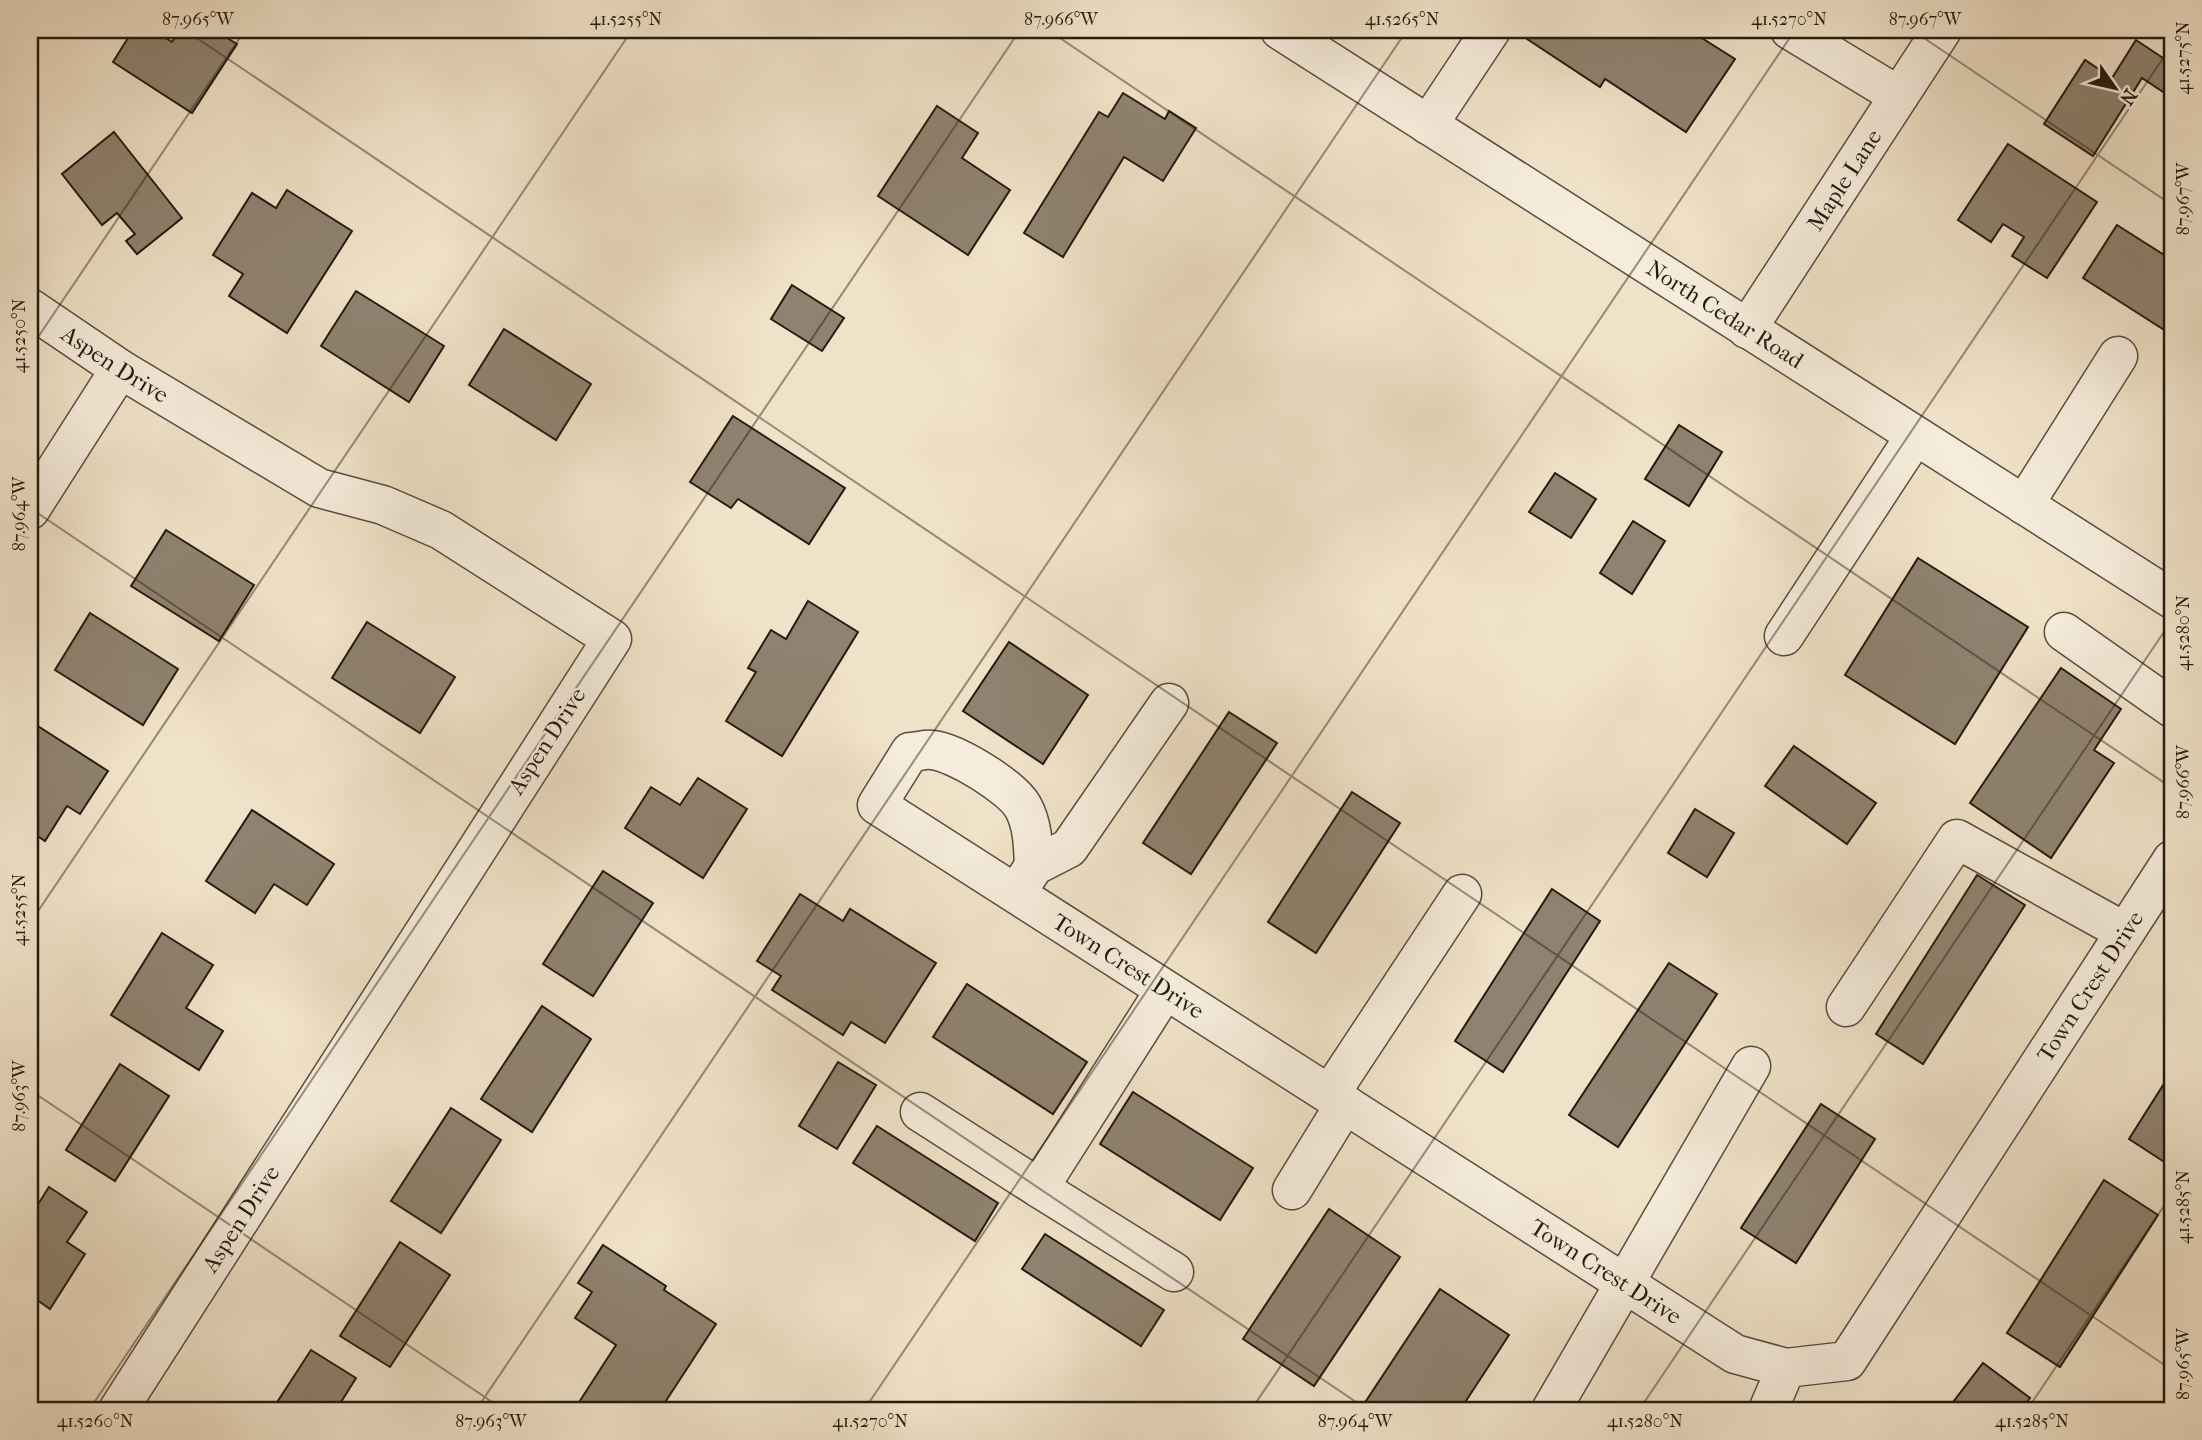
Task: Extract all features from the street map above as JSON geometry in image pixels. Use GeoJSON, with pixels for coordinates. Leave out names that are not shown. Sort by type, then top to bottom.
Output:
{"type":"FeatureCollection","features":[{"type":"Feature","properties":{"kind":"street","name":"North Cedar Road"},"geometry":{"type":"LineString","coordinates":[[1280,30],[2172,599]]}},
{"type":"Feature","properties":{"kind":"street"},"geometry":{"type":"LineString","coordinates":[[1428,125],[1491,30]]}},
{"type":"Feature","properties":{"kind":"street"},"geometry":{"type":"LineString","coordinates":[[1790,30],[1899,96]]}},
{"type":"Feature","properties":{"kind":"street","name":"Maple Lane"},"geometry":{"type":"LineString","coordinates":[[1748,329],[1942,30]]}},
{"type":"Feature","properties":{"kind":"street","name":"Aspen Drive"},"geometry":{"type":"LineString","coordinates":[[30,308],[120,369],[319,488],[383,505],[441,530],[612,639],[118,1410]]}},
{"type":"Feature","properties":{"kind":"street"},"geometry":{"type":"LineString","coordinates":[[2024,505],[2118,356]]}},
{"type":"Feature","properties":{"kind":"street"},"geometry":{"type":"LineString","coordinates":[[30,510],[120,369]]}},
{"type":"Feature","properties":{"kind":"street"},"geometry":{"type":"LineString","coordinates":[[1784,636],[1915,436]]}},
{"type":"Feature","properties":{"kind":"street"},"geometry":{"type":"LineString","coordinates":[[2064,632],[2172,708]]}},
{"type":"Feature","properties":{"kind":"street"},"geometry":{"type":"LineString","coordinates":[[1025,880],[1069,848],[1169,703]]}},
{"type":"Feature","properties":{"kind":"street","name":"Town Crest Drive"},"geometry":{"type":"LineString","coordinates":[[1025,880],[1030,826],[1022,806],[1008,790],[968,764],[933,750],[910,752],[877,805],[1025,880],[1166,989],[1735,1354],[1786,1368],[1847,1361],[2172,860]]}},
{"type":"Feature","properties":{"kind":"street"},"geometry":{"type":"LineString","coordinates":[[1846,1007],[1957,839],[2125,932]]}},
{"type":"Feature","properties":{"kind":"street"},"geometry":{"type":"LineString","coordinates":[[1292,1189],[1337,1099],[1462,894]]}},
{"type":"Feature","properties":{"kind":"street"},"geometry":{"type":"LineString","coordinates":[[1038,1188],[1166,989]]}},
{"type":"Feature","properties":{"kind":"street"},"geometry":{"type":"LineString","coordinates":[[1551,1410],[1751,1066]]}},
{"type":"Feature","properties":{"kind":"street"},"geometry":{"type":"LineString","coordinates":[[920,1112],[1174,1272]]}},
{"type":"Feature","properties":{"kind":"street"},"geometry":{"type":"LineString","coordinates":[[1768,1410],[1786,1368]]}},
{"type":"Feature","properties":{"kind":"building"},"geometry":{"type":"Polygon","coordinates":[[[133,30],[153,30],[172,42],[180,30],[214,30],[237,44],[192,113],[113,62],[133,30]]]}},
{"type":"Feature","properties":{"kind":"building"},"geometry":{"type":"Polygon","coordinates":[[[1533,30],[1689,30],[1735,59],[1686,132],[1605,79],[1600,87],[1527,39],[1533,30]]]}},
{"type":"Feature","properties":{"kind":"building"},"geometry":{"type":"Polygon","coordinates":[[[2136,40],[2172,64],[2172,98],[2142,78],[2093,156],[2044,124],[2085,60],[2112,78],[2136,40]]]}},
{"type":"Feature","properties":{"kind":"building"},"geometry":{"type":"Polygon","coordinates":[[[1123,93],[1165,119],[1169,111],[1196,128],[1163,181],[1124,157],[1063,257],[1024,233],[1099,112],[1108,117],[1123,93]]]}},
{"type":"Feature","properties":{"kind":"building"},"geometry":{"type":"Polygon","coordinates":[[[937,106],[978,133],[962,158],[1010,190],[968,255],[878,196],[937,106]]]}},
{"type":"Feature","properties":{"kind":"building"},"geometry":{"type":"Polygon","coordinates":[[[114,132],[182,218],[137,254],[126,241],[135,234],[117,213],[102,225],[62,174],[114,132]]]}},
{"type":"Feature","properties":{"kind":"building"},"geometry":{"type":"Polygon","coordinates":[[[2008,144],[2097,202],[2047,278],[2012,256],[2024,237],[2003,224],[1991,242],[1958,220],[2008,144]]]}},
{"type":"Feature","properties":{"kind":"building"},"geometry":{"type":"Polygon","coordinates":[[[287,190],[352,231],[287,333],[229,296],[243,274],[213,255],[252,193],[276,208],[287,190]]]}},
{"type":"Feature","properties":{"kind":"building"},"geometry":{"type":"Polygon","coordinates":[[[2117,225],[2172,260],[2172,335],[2083,278],[2117,225]]]}},
{"type":"Feature","properties":{"kind":"building"},"geometry":{"type":"Polygon","coordinates":[[[792,285],[844,318],[822,351],[771,319],[792,285]]]}},
{"type":"Feature","properties":{"kind":"building"},"geometry":{"type":"Polygon","coordinates":[[[356,291],[444,346],[409,402],[321,346],[356,291]]]}},
{"type":"Feature","properties":{"kind":"building"},"geometry":{"type":"Polygon","coordinates":[[[504,329],[591,384],[556,440],[469,385],[504,329]]]}},
{"type":"Feature","properties":{"kind":"building"},"geometry":{"type":"Polygon","coordinates":[[[733,416],[845,488],[809,544],[738,499],[731,508],[690,482],[733,416]]]}},
{"type":"Feature","properties":{"kind":"building"},"geometry":{"type":"Polygon","coordinates":[[[1679,425],[1722,452],[1689,506],[1645,479],[1679,425]]]}},
{"type":"Feature","properties":{"kind":"building"},"geometry":{"type":"Polygon","coordinates":[[[1555,473],[1596,499],[1571,538],[1529,512],[1555,473]]]}},
{"type":"Feature","properties":{"kind":"building"},"geometry":{"type":"Polygon","coordinates":[[[1633,521],[1665,541],[1632,594],[1600,573],[1633,521]]]}},
{"type":"Feature","properties":{"kind":"building"},"geometry":{"type":"Polygon","coordinates":[[[166,530],[254,585],[219,641],[131,586],[166,530]]]}},
{"type":"Feature","properties":{"kind":"building"},"geometry":{"type":"Polygon","coordinates":[[[1918,558],[2028,627],[1955,744],[1845,675],[1918,558]]]}},
{"type":"Feature","properties":{"kind":"building"},"geometry":{"type":"Polygon","coordinates":[[[808,601],[858,632],[782,756],[726,721],[756,672],[748,668],[771,630],[786,639],[808,601]]]}},
{"type":"Feature","properties":{"kind":"building"},"geometry":{"type":"Polygon","coordinates":[[[90,613],[178,669],[143,725],[55,670],[90,613]]]}},
{"type":"Feature","properties":{"kind":"building"},"geometry":{"type":"Polygon","coordinates":[[[367,622],[455,677],[420,733],[332,678],[367,622]]]}},
{"type":"Feature","properties":{"kind":"building"},"geometry":{"type":"Polygon","coordinates":[[[1009,642],[1088,695],[1043,764],[963,711],[1009,642]]]}},
{"type":"Feature","properties":{"kind":"building"},"geometry":{"type":"Polygon","coordinates":[[[2061,668],[2121,709],[2094,750],[2114,763],[2051,858],[1970,803],[2061,668]]]}},
{"type":"Feature","properties":{"kind":"building"},"geometry":{"type":"Polygon","coordinates":[[[1229,712],[1277,743],[1191,874],[1143,843],[1229,712]]]}},
{"type":"Feature","properties":{"kind":"building"},"geometry":{"type":"Polygon","coordinates":[[[30,721],[108,771],[80,814],[67,806],[45,841],[30,831],[30,721]]]}},
{"type":"Feature","properties":{"kind":"building"},"geometry":{"type":"Polygon","coordinates":[[[1794,746],[1876,803],[1847,844],[1765,786],[1794,746]]]}},
{"type":"Feature","properties":{"kind":"building"},"geometry":{"type":"Polygon","coordinates":[[[698,778],[747,809],[703,878],[625,828],[651,787],[680,805],[698,778]]]}},
{"type":"Feature","properties":{"kind":"building"},"geometry":{"type":"Polygon","coordinates":[[[1352,792],[1400,823],[1316,953],[1268,922],[1352,792]]]}},
{"type":"Feature","properties":{"kind":"building"},"geometry":{"type":"Polygon","coordinates":[[[1695,809],[1734,833],[1707,877],[1668,853],[1695,809]]]}},
{"type":"Feature","properties":{"kind":"building"},"geometry":{"type":"Polygon","coordinates":[[[252,810],[334,864],[307,905],[274,884],[255,913],[206,881],[252,810]]]}},
{"type":"Feature","properties":{"kind":"building"},"geometry":{"type":"Polygon","coordinates":[[[603,871],[653,903],[593,996],[543,964],[603,871]]]}},
{"type":"Feature","properties":{"kind":"building"},"geometry":{"type":"Polygon","coordinates":[[[1977,875],[2025,905],[1923,1064],[1876,1034],[1977,875]]]}},
{"type":"Feature","properties":{"kind":"building"},"geometry":{"type":"Polygon","coordinates":[[[1552,889],[1600,921],[1503,1072],[1455,1041],[1552,889]]]}},
{"type":"Feature","properties":{"kind":"building"},"geometry":{"type":"Polygon","coordinates":[[[800,894],[843,921],[850,909],[936,963],[885,1043],[851,1022],[843,1035],[772,990],[781,976],[757,961],[800,894]]]}},
{"type":"Feature","properties":{"kind":"building"},"geometry":{"type":"Polygon","coordinates":[[[162,933],[213,965],[186,1008],[223,1031],[199,1070],[111,1015],[162,933]]]}},
{"type":"Feature","properties":{"kind":"building"},"geometry":{"type":"Polygon","coordinates":[[[1669,963],[1717,994],[1618,1147],[1569,1115],[1669,963]]]}},
{"type":"Feature","properties":{"kind":"building"},"geometry":{"type":"Polygon","coordinates":[[[967,984],[1087,1062],[1053,1114],[933,1037],[967,984]]]}},
{"type":"Feature","properties":{"kind":"building"},"geometry":{"type":"Polygon","coordinates":[[[542,1006],[591,1039],[532,1132],[481,1099],[542,1006]]]}},
{"type":"Feature","properties":{"kind":"building"},"geometry":{"type":"Polygon","coordinates":[[[838,1062],[876,1085],[837,1149],[799,1126],[838,1062]]]}},
{"type":"Feature","properties":{"kind":"building"},"geometry":{"type":"Polygon","coordinates":[[[120,1064],[169,1096],[115,1181],[66,1150],[120,1064]]]}},
{"type":"Feature","properties":{"kind":"building"},"geometry":{"type":"Polygon","coordinates":[[[2172,1071],[2172,1167],[2129,1139],[2172,1071]]]}},
{"type":"Feature","properties":{"kind":"building"},"geometry":{"type":"Polygon","coordinates":[[[1133,1092],[1253,1168],[1220,1220],[1100,1144],[1133,1092]]]}},
{"type":"Feature","properties":{"kind":"building"},"geometry":{"type":"Polygon","coordinates":[[[1821,1104],[1875,1139],[1796,1263],[1741,1228],[1821,1104]]]}},
{"type":"Feature","properties":{"kind":"building"},"geometry":{"type":"Polygon","coordinates":[[[451,1108],[501,1140],[441,1233],[391,1201],[451,1108]]]}},
{"type":"Feature","properties":{"kind":"building"},"geometry":{"type":"Polygon","coordinates":[[[877,1126],[998,1203],[975,1241],[853,1163],[877,1126]]]}},
{"type":"Feature","properties":{"kind":"building"},"geometry":{"type":"Polygon","coordinates":[[[2104,1180],[2158,1215],[2060,1367],[2007,1333],[2104,1180]]]}},
{"type":"Feature","properties":{"kind":"building"},"geometry":{"type":"Polygon","coordinates":[[[49,1187],[87,1212],[67,1242],[85,1254],[50,1309],[30,1295],[30,1217],[49,1187]]]}},
{"type":"Feature","properties":{"kind":"building"},"geometry":{"type":"Polygon","coordinates":[[[1329,1209],[1400,1257],[1314,1386],[1243,1339],[1329,1209]]]}},
{"type":"Feature","properties":{"kind":"building"},"geometry":{"type":"Polygon","coordinates":[[[1045,1234],[1164,1310],[1141,1346],[1022,1269],[1045,1234]]]}},
{"type":"Feature","properties":{"kind":"building"},"geometry":{"type":"Polygon","coordinates":[[[400,1242],[450,1275],[390,1367],[340,1336],[400,1242]]]}},
{"type":"Feature","properties":{"kind":"building"},"geometry":{"type":"Polygon","coordinates":[[[603,1245],[666,1286],[664,1290],[716,1324],[660,1410],[574,1410],[616,1345],[575,1318],[592,1292],[578,1283],[603,1245]]]}},
{"type":"Feature","properties":{"kind":"building"},"geometry":{"type":"Polygon","coordinates":[[[1440,1289],[1509,1335],[1460,1410],[1360,1410],[1440,1289]]]}},
{"type":"Feature","properties":{"kind":"building"},"geometry":{"type":"Polygon","coordinates":[[[311,1350],[356,1378],[336,1410],[272,1410],[311,1350]]]}},
{"type":"Feature","properties":{"kind":"building"},"geometry":{"type":"Polygon","coordinates":[[[1983,1363],[2030,1398],[2021,1410],[1947,1410],[1983,1363]]]}}]}
